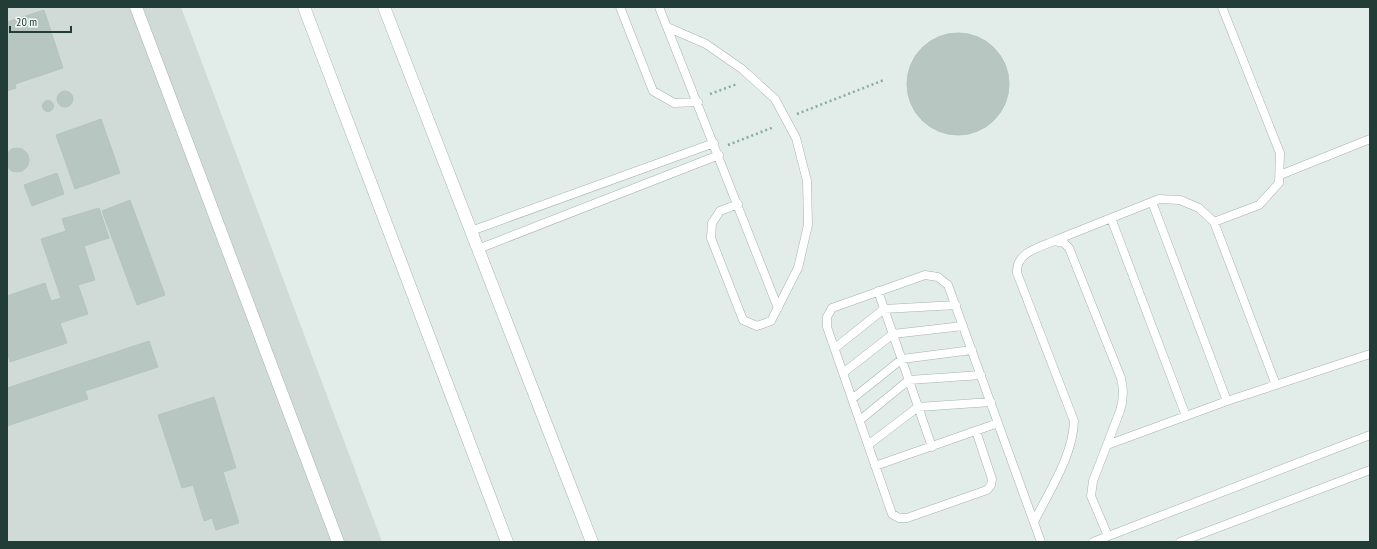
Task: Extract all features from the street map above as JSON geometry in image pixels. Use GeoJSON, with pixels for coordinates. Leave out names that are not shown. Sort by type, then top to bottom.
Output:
{"type":"FeatureCollection","features":[{"type":"Feature","properties":{"kind":"street"},"geometry":{"type":"LineString","coordinates":[[136,7],[338,542]]}},
{"type":"Feature","properties":{"kind":"street"},"geometry":{"type":"LineString","coordinates":[[304,7],[507,542]]}},
{"type":"Feature","properties":{"kind":"street"},"geometry":{"type":"LineString","coordinates":[[384,7],[592,542]]}},
{"type":"Feature","properties":{"kind":"lane"},"geometry":{"type":"LineString","coordinates":[[620,7],[653,91],[674,103],[697,101]]}},
{"type":"Feature","properties":{"kind":"lane"},"geometry":{"type":"LineString","coordinates":[[659,7],[778,308]]}},
{"type":"Feature","properties":{"kind":"lane"},"geometry":{"type":"LineString","coordinates":[[1214,222],[1259,205],[1279,183],[1280,175],[1280,153],[1222,7]]}},
{"type":"Feature","properties":{"kind":"lane"},"geometry":{"type":"LineString","coordinates":[[667,27],[706,44],[742,69],[775,99],[796,138],[808,181],[808,225],[798,268],[778,308],[771,321],[756,326],[743,320],[711,238],[712,223],[720,211],[738,204]]}},
{"type":"Feature","properties":{"kind":"lane"},"geometry":{"type":"LineString","coordinates":[[1280,175],[1370,139]]}},
{"type":"Feature","properties":{"kind":"lane"},"geometry":{"type":"LineString","coordinates":[[471,231],[716,149]]}},
{"type":"Feature","properties":{"kind":"lane"},"geometry":{"type":"LineString","coordinates":[[478,249],[716,149]]}},
{"type":"Feature","properties":{"kind":"lane"},"geometry":{"type":"LineString","coordinates":[[1034,522],[1068,451],[1074,435],[1074,421],[1017,273],[1017,265],[1023,255],[1159,199],[1180,200],[1199,208],[1214,222],[1276,385]]}},
{"type":"Feature","properties":{"kind":"lane"},"geometry":{"type":"LineString","coordinates":[[1152,202],[1227,401]]}},
{"type":"Feature","properties":{"kind":"lane"},"geometry":{"type":"LineString","coordinates":[[1111,218],[1186,416]]}},
{"type":"Feature","properties":{"kind":"lane"},"geometry":{"type":"LineString","coordinates":[[1054,241],[1064,243],[1069,248],[1121,378],[1124,399],[1093,481],[1092,496],[1108,536]]}},
{"type":"Feature","properties":{"kind":"lane"},"geometry":{"type":"LineString","coordinates":[[976,431],[992,479],[991,485],[987,490],[907,518],[899,518],[892,514],[827,327],[827,317],[832,308],[925,275],[938,276],[948,285],[1041,542]]}},
{"type":"Feature","properties":{"kind":"lane"},"geometry":{"type":"LineString","coordinates":[[878,291],[932,447]]}},
{"type":"Feature","properties":{"kind":"lane"},"geometry":{"type":"LineString","coordinates":[[834,348],[884,309],[956,305]]}},
{"type":"Feature","properties":{"kind":"lane"},"geometry":{"type":"LineString","coordinates":[[843,373],[893,334],[963,326]]}},
{"type":"Feature","properties":{"kind":"lane"},"geometry":{"type":"LineString","coordinates":[[852,399],[902,359],[972,350]]}},
{"type":"Feature","properties":{"kind":"lane"},"geometry":{"type":"LineString","coordinates":[[1107,445],[1227,401],[1370,354]]}},
{"type":"Feature","properties":{"kind":"lane"},"geometry":{"type":"LineString","coordinates":[[860,420],[909,380],[981,375]]}},
{"type":"Feature","properties":{"kind":"lane"},"geometry":{"type":"LineString","coordinates":[[868,445],[918,407],[991,402]]}},
{"type":"Feature","properties":{"kind":"lane"},"geometry":{"type":"LineString","coordinates":[[875,466],[998,423]]}},
{"type":"Feature","properties":{"kind":"lane"},"geometry":{"type":"LineString","coordinates":[[1093,542],[1370,435]]}},
{"type":"Feature","properties":{"kind":"lane"},"geometry":{"type":"LineString","coordinates":[[1180,542],[1370,470]]}},
{"type":"Feature","properties":{"kind":"path"},"geometry":{"type":"LineString","coordinates":[[697,101],[752,78]]}},
{"type":"Feature","properties":{"kind":"path"},"geometry":{"type":"LineString","coordinates":[[716,149],[884,80]]}},
{"type":"Feature","properties":{"kind":"shaded area"},"geometry":{"type":"Polygon","coordinates":[[[7,7],[181,7],[382,542],[7,542],[7,7]]]}},
{"type":"Feature","properties":{"kind":"building"},"geometry":{"type":"Polygon","coordinates":[[[44,10],[63,68],[15,84],[16,88],[7,91],[7,22],[44,10]]]}},
{"type":"Feature","properties":{"kind":"building"},"geometry":{"type":"Polygon","coordinates":[[[958,33],[978,37],[986,41],[994,48],[1001,56],[1005,64],[1009,84],[1005,104],[1001,112],[994,120],[986,127],[978,131],[958,135],[938,131],[930,127],[922,120],[915,112],[911,104],[907,84],[911,64],[915,56],[922,48],[930,41],[938,37],[958,33]]]}},
{"type":"Feature","properties":{"kind":"building"},"geometry":{"type":"Polygon","coordinates":[[[62,91],[68,91],[73,96],[71,105],[68,107],[62,107],[57,102],[57,96],[62,91]]]}},
{"type":"Feature","properties":{"kind":"building"},"geometry":{"type":"Polygon","coordinates":[[[48,100],[52,102],[54,106],[52,110],[48,112],[44,110],[42,106],[44,102],[48,100]]]}},
{"type":"Feature","properties":{"kind":"building"},"geometry":{"type":"Polygon","coordinates":[[[101,119],[120,173],[75,189],[56,135],[101,119]]]}},
{"type":"Feature","properties":{"kind":"building"},"geometry":{"type":"Polygon","coordinates":[[[17,148],[25,152],[29,160],[25,168],[17,172],[9,168],[5,160],[9,152],[17,148]]]}},
{"type":"Feature","properties":{"kind":"building"},"geometry":{"type":"Polygon","coordinates":[[[57,173],[64,194],[32,206],[24,185],[57,173]]]}},
{"type":"Feature","properties":{"kind":"building"},"geometry":{"type":"Polygon","coordinates":[[[130,200],[165,295],[137,305],[102,211],[130,200]]]}},
{"type":"Feature","properties":{"kind":"building"},"geometry":{"type":"Polygon","coordinates":[[[99,208],[109,238],[84,246],[95,280],[78,285],[88,314],[60,323],[67,343],[10,362],[7,351],[7,296],[45,283],[51,301],[61,298],[41,239],[66,231],[62,219],[99,208]]]}},
{"type":"Feature","properties":{"kind":"building"},"geometry":{"type":"Polygon","coordinates":[[[149,341],[158,367],[85,391],[88,399],[7,426],[7,388],[149,341]]]}},
{"type":"Feature","properties":{"kind":"building"},"geometry":{"type":"Polygon","coordinates":[[[214,397],[236,468],[223,472],[239,523],[216,530],[212,518],[204,521],[193,485],[182,488],[158,415],[214,397]]]}}]}
